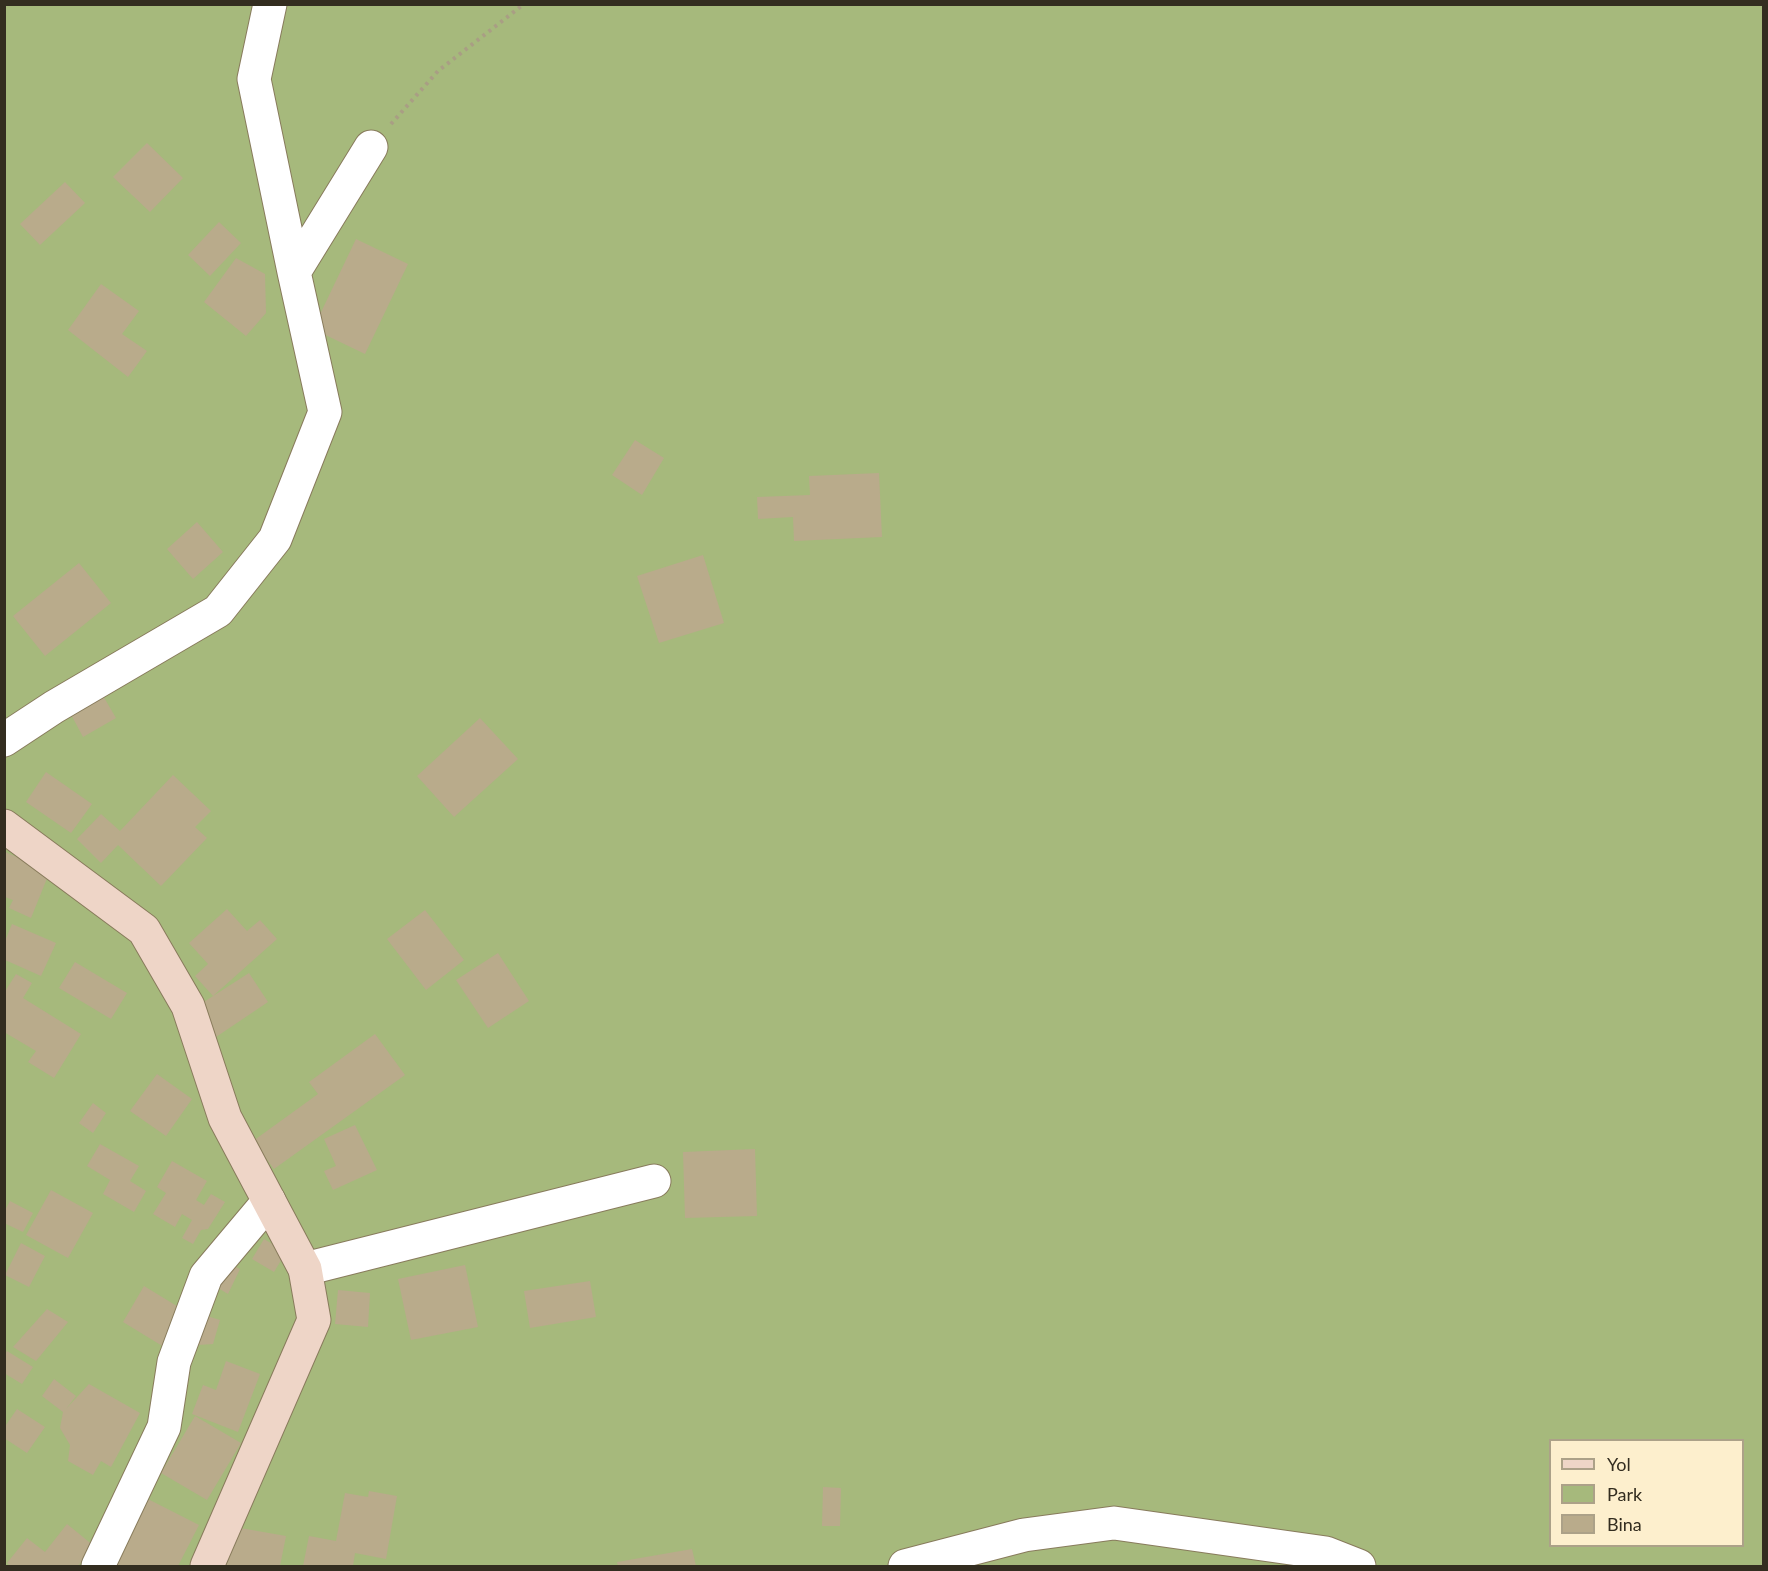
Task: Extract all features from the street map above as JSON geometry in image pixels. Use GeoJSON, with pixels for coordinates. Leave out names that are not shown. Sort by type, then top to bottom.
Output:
{"type":"FeatureCollection","features":[{"type":"Feature","properties":{"kind":"street"},"geometry":{"type":"LineString","coordinates":[[4,740],[54,707],[218,611],[275,539],[325,412],[254,79],[270,4]]}},
{"type":"Feature","properties":{"kind":"street"},"geometry":{"type":"LineString","coordinates":[[294,272],[371,147]]}},
{"type":"Feature","properties":{"kind":"street"},"geometry":{"type":"LineString","coordinates":[[4,826],[144,930],[188,1006],[225,1118],[305,1269],[314,1320],[207,1566]]}},
{"type":"Feature","properties":{"kind":"street"},"geometry":{"type":"LineString","coordinates":[[305,1269],[654,1180]]}},
{"type":"Feature","properties":{"kind":"street"},"geometry":{"type":"LineString","coordinates":[[98,1566],[164,1427],[174,1362],[206,1276],[269,1201]]}},
{"type":"Feature","properties":{"kind":"street"},"geometry":{"type":"LineString","coordinates":[[905,1566],[1024,1535],[1113,1523],[1326,1553],[1359,1566]]}},
{"type":"Feature","properties":{"kind":"path"},"geometry":{"type":"LineString","coordinates":[[371,147],[438,71],[524,4]]}},
{"type":"Feature","properties":{"kind":"green space"},"geometry":{"type":"Polygon","coordinates":[[[5,5],[1763,5],[1763,1566],[5,1566],[5,5]]]}},
{"type":"Feature","properties":{"kind":"building"},"geometry":{"type":"Polygon","coordinates":[[[147,143],[183,178],[150,212],[113,177],[147,143]]]}},
{"type":"Feature","properties":{"kind":"building"},"geometry":{"type":"Polygon","coordinates":[[[65,182],[85,203],[40,245],[20,224],[65,182]]]}},
{"type":"Feature","properties":{"kind":"building"},"geometry":{"type":"Polygon","coordinates":[[[219,222],[241,243],[210,276],[188,255],[219,222]]]}},
{"type":"Feature","properties":{"kind":"building"},"geometry":{"type":"Polygon","coordinates":[[[356,239],[408,264],[365,354],[313,329],[356,239]]]}},
{"type":"Feature","properties":{"kind":"building"},"geometry":{"type":"Polygon","coordinates":[[[236,258],[265,274],[266,313],[246,336],[204,302],[236,258]]]}},
{"type":"Feature","properties":{"kind":"building"},"geometry":{"type":"Polygon","coordinates":[[[101,284],[139,311],[122,334],[147,351],[128,377],[68,330],[101,284]]]}},
{"type":"Feature","properties":{"kind":"building"},"geometry":{"type":"Polygon","coordinates":[[[635,440],[664,458],[642,495],[612,475],[635,440]]]}},
{"type":"Feature","properties":{"kind":"building"},"geometry":{"type":"Polygon","coordinates":[[[879,473],[882,537],[794,541],[793,517],[758,519],[757,497],[810,495],[809,476],[879,473]]]}},
{"type":"Feature","properties":{"kind":"building"},"geometry":{"type":"Polygon","coordinates":[[[197,522],[223,552],[193,579],[167,549],[197,522]]]}},
{"type":"Feature","properties":{"kind":"building"},"geometry":{"type":"Polygon","coordinates":[[[703,555],[724,623],[659,643],[637,576],[703,555]]]}},
{"type":"Feature","properties":{"kind":"building"},"geometry":{"type":"Polygon","coordinates":[[[79,563],[111,603],[45,656],[13,616],[79,563]]]}},
{"type":"Feature","properties":{"kind":"building"},"geometry":{"type":"Polygon","coordinates":[[[99,689],[116,718],[83,737],[67,707],[99,689]]]}},
{"type":"Feature","properties":{"kind":"building"},"geometry":{"type":"Polygon","coordinates":[[[480,718],[518,759],[454,817],[417,776],[480,718]]]}},
{"type":"Feature","properties":{"kind":"building"},"geometry":{"type":"Polygon","coordinates":[[[46,772],[92,804],[71,833],[26,802],[46,772]]]}},
{"type":"Feature","properties":{"kind":"building"},"geometry":{"type":"Polygon","coordinates":[[[173,775],[211,811],[195,827],[207,838],[161,886],[118,845],[101,863],[77,839],[101,814],[120,831],[173,775]]]}},
{"type":"Feature","properties":{"kind":"building"},"geometry":{"type":"Polygon","coordinates":[[[5,852],[50,871],[31,918],[9,908],[13,900],[5,897],[5,852]]]}},
{"type":"Feature","properties":{"kind":"building"},"geometry":{"type":"Polygon","coordinates":[[[227,909],[247,931],[260,920],[277,939],[213,996],[195,976],[208,964],[189,943],[227,909]]]}},
{"type":"Feature","properties":{"kind":"building"},"geometry":{"type":"Polygon","coordinates":[[[425,910],[464,960],[426,990],[387,939],[425,910]]]}},
{"type":"Feature","properties":{"kind":"building"},"geometry":{"type":"Polygon","coordinates":[[[12,924],[56,943],[41,976],[5,960],[5,941],[12,924]]]}},
{"type":"Feature","properties":{"kind":"building"},"geometry":{"type":"Polygon","coordinates":[[[498,953],[529,1001],[488,1028],[456,980],[498,953]]]}},
{"type":"Feature","properties":{"kind":"building"},"geometry":{"type":"Polygon","coordinates":[[[75,962],[127,993],[111,1019],[59,988],[75,962]]]}},
{"type":"Feature","properties":{"kind":"building"},"geometry":{"type":"Polygon","coordinates":[[[249,973],[268,1002],[216,1037],[196,1007],[249,973]]]}},
{"type":"Feature","properties":{"kind":"building"},"geometry":{"type":"Polygon","coordinates":[[[16,974],[32,983],[23,998],[81,1034],[54,1078],[28,1062],[36,1051],[4,1032],[4,988],[6,990],[16,974]]]}},
{"type":"Feature","properties":{"kind":"building"},"geometry":{"type":"Polygon","coordinates":[[[375,1034],[405,1075],[274,1169],[253,1141],[318,1094],[309,1082],[375,1034]]]}},
{"type":"Feature","properties":{"kind":"building"},"geometry":{"type":"Polygon","coordinates":[[[157,1074],[192,1099],[166,1136],[130,1111],[157,1074]]]}},
{"type":"Feature","properties":{"kind":"building"},"geometry":{"type":"Polygon","coordinates":[[[93,1103],[106,1113],[93,1133],[79,1123],[93,1103]]]}},
{"type":"Feature","properties":{"kind":"building"},"geometry":{"type":"Polygon","coordinates":[[[355,1125],[377,1170],[333,1190],[324,1171],[336,1166],[324,1139],[355,1125]]]}},
{"type":"Feature","properties":{"kind":"building"},"geometry":{"type":"Polygon","coordinates":[[[100,1144],[139,1166],[130,1181],[146,1191],[134,1212],[103,1194],[110,1180],[87,1166],[100,1144]]]}},
{"type":"Feature","properties":{"kind":"building"},"geometry":{"type":"Polygon","coordinates":[[[755,1149],[757,1216],[685,1218],[683,1152],[755,1149]]]}},
{"type":"Feature","properties":{"kind":"building"},"geometry":{"type":"Polygon","coordinates":[[[172,1161],[207,1181],[196,1200],[204,1205],[211,1194],[225,1202],[208,1229],[201,1230],[193,1244],[182,1238],[192,1220],[182,1214],[175,1227],[153,1214],[166,1193],[157,1187],[172,1161]]]}},
{"type":"Feature","properties":{"kind":"building"},"geometry":{"type":"Polygon","coordinates":[[[51,1190],[93,1213],[68,1258],[26,1235],[51,1190]]]}},
{"type":"Feature","properties":{"kind":"building"},"geometry":{"type":"Polygon","coordinates":[[[10,1201],[33,1213],[23,1232],[4,1223],[4,1212],[10,1201]]]}},
{"type":"Feature","properties":{"kind":"building"},"geometry":{"type":"Polygon","coordinates":[[[264,1239],[286,1252],[274,1272],[252,1259],[264,1239]]]}},
{"type":"Feature","properties":{"kind":"building"},"geometry":{"type":"Polygon","coordinates":[[[21,1243],[45,1256],[29,1287],[5,1275],[21,1243]]]}},
{"type":"Feature","properties":{"kind":"building"},"geometry":{"type":"Polygon","coordinates":[[[230,1264],[240,1269],[228,1294],[218,1288],[230,1264]]]}},
{"type":"Feature","properties":{"kind":"building"},"geometry":{"type":"Polygon","coordinates":[[[465,1265],[478,1327],[411,1340],[398,1279],[465,1265]]]}},
{"type":"Feature","properties":{"kind":"building"},"geometry":{"type":"Polygon","coordinates":[[[590,1281],[596,1317],[530,1328],[524,1291],[590,1281]]]}},
{"type":"Feature","properties":{"kind":"building"},"geometry":{"type":"Polygon","coordinates":[[[144,1286],[185,1311],[164,1347],[123,1322],[144,1286]]]}},
{"type":"Feature","properties":{"kind":"building"},"geometry":{"type":"Polygon","coordinates":[[[338,1290],[370,1293],[368,1327],[335,1324],[338,1290]]]}},
{"type":"Feature","properties":{"kind":"building"},"geometry":{"type":"Polygon","coordinates":[[[47,1309],[68,1322],[36,1361],[13,1347],[47,1309]]]}},
{"type":"Feature","properties":{"kind":"building"},"geometry":{"type":"Polygon","coordinates":[[[207,1316],[220,1320],[213,1344],[198,1345],[207,1316]]]}},
{"type":"Feature","properties":{"kind":"building"},"geometry":{"type":"Polygon","coordinates":[[[7,1351],[33,1367],[22,1384],[4,1373],[4,1356],[7,1351]]]}},
{"type":"Feature","properties":{"kind":"building"},"geometry":{"type":"Polygon","coordinates":[[[226,1361],[260,1374],[238,1432],[192,1414],[203,1385],[216,1390],[226,1361]]]}},
{"type":"Feature","properties":{"kind":"building"},"geometry":{"type":"Polygon","coordinates":[[[54,1379],[76,1396],[66,1409],[89,1384],[140,1413],[111,1467],[101,1461],[93,1475],[68,1461],[70,1445],[60,1428],[63,1412],[42,1396],[54,1379]]]}},
{"type":"Feature","properties":{"kind":"building"},"geometry":{"type":"Polygon","coordinates":[[[17,1409],[45,1427],[27,1453],[4,1438],[4,1428],[17,1409]]]}},
{"type":"Feature","properties":{"kind":"building"},"geometry":{"type":"Polygon","coordinates":[[[195,1416],[241,1443],[207,1500],[161,1473],[195,1416]]]}},
{"type":"Feature","properties":{"kind":"building"},"geometry":{"type":"Polygon","coordinates":[[[823,1487],[841,1488],[840,1526],[822,1526],[823,1487]]]}},
{"type":"Feature","properties":{"kind":"building"},"geometry":{"type":"Polygon","coordinates":[[[369,1491],[397,1496],[386,1559],[355,1553],[353,1566],[303,1566],[309,1536],[336,1541],[345,1493],[368,1497],[369,1491]]]}},
{"type":"Feature","properties":{"kind":"building"},"geometry":{"type":"Polygon","coordinates":[[[140,1495],[199,1525],[178,1566],[103,1566],[140,1495]]]}},
{"type":"Feature","properties":{"kind":"building"},"geometry":{"type":"Polygon","coordinates":[[[67,1524],[94,1546],[78,1566],[11,1566],[7,1563],[27,1538],[45,1552],[67,1524]]]}},
{"type":"Feature","properties":{"kind":"building"},"geometry":{"type":"Polygon","coordinates":[[[229,1526],[286,1536],[280,1566],[222,1566],[229,1526]]]}},
{"type":"Feature","properties":{"kind":"building"},"geometry":{"type":"Polygon","coordinates":[[[692,1549],[696,1566],[618,1566],[617,1562],[692,1549]]]}}]}
